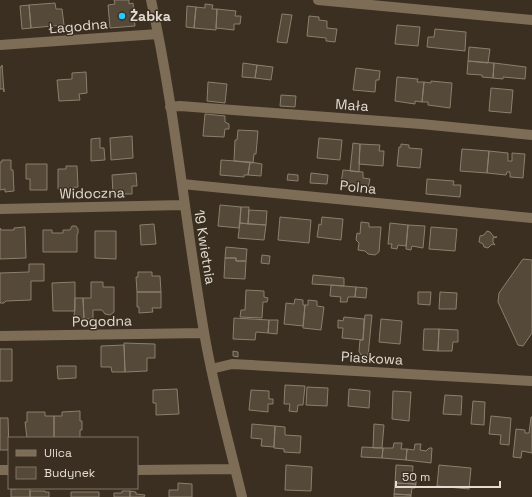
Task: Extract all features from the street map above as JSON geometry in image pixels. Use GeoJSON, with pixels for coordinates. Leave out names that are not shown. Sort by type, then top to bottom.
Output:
{"type":"FeatureCollection","features":[{"type":"Feature","properties":{"kind":"street","name":"19 Kwietnia"},"geometry":{"type":"LineString","coordinates":[[151,0],[170,107],[204,333],[211,369],[242,497]]}},
{"type":"Feature","properties":{"kind":"street"},"geometry":{"type":"LineString","coordinates":[[318,0],[532,20]]}},
{"type":"Feature","properties":{"kind":"street","name":"Łagodna"},"geometry":{"type":"LineString","coordinates":[[0,45],[158,34]]}},
{"type":"Feature","properties":{"kind":"street","name":"Mała"},"geometry":{"type":"LineString","coordinates":[[170,107],[180,106],[406,123],[532,135]]}},
{"type":"Feature","properties":{"kind":"street","name":"Polna"},"geometry":{"type":"LineString","coordinates":[[182,184],[532,218]]}},
{"type":"Feature","properties":{"kind":"street","name":"Widoczna"},"geometry":{"type":"LineString","coordinates":[[0,209],[184,205]]}},
{"type":"Feature","properties":{"kind":"street","name":"Pogodna"},"geometry":{"type":"LineString","coordinates":[[0,336],[204,333]]}},
{"type":"Feature","properties":{"kind":"street","name":"Piaskowa"},"geometry":{"type":"LineString","coordinates":[[211,369],[232,364],[532,381]]}},
{"type":"Feature","properties":{"kind":"street"},"geometry":{"type":"LineString","coordinates":[[138,470],[235,469]]}},
{"type":"Feature","properties":{"kind":"building","name":"Żabka"},"geometry":{"type":"Polygon","coordinates":[[[114,0],[129,0],[129,4],[133,3],[135,26],[110,28],[108,5],[115,4],[114,0]]]}},
{"type":"Feature","properties":{"kind":"building"},"geometry":{"type":"Polygon","coordinates":[[[55,3],[56,9],[62,9],[64,25],[31,28],[29,5],[55,3]]]}},
{"type":"Feature","properties":{"kind":"building"},"geometry":{"type":"Polygon","coordinates":[[[205,4],[213,5],[212,9],[217,9],[216,30],[194,28],[196,7],[205,8],[205,4]]]}},
{"type":"Feature","properties":{"kind":"building"},"geometry":{"type":"Polygon","coordinates":[[[29,5],[31,28],[22,29],[20,6],[29,5]]]}},
{"type":"Feature","properties":{"kind":"building"},"geometry":{"type":"Polygon","coordinates":[[[187,6],[196,7],[194,28],[186,27],[187,6]]]}},
{"type":"Feature","properties":{"kind":"building"},"geometry":{"type":"Polygon","coordinates":[[[217,9],[236,11],[235,16],[241,16],[240,24],[234,24],[234,30],[216,28],[217,9]]]}},
{"type":"Feature","properties":{"kind":"building"},"geometry":{"type":"Polygon","coordinates":[[[282,14],[292,15],[287,43],[277,42],[282,14]]]}},
{"type":"Feature","properties":{"kind":"building"},"geometry":{"type":"Polygon","coordinates":[[[309,16],[319,17],[319,20],[327,21],[327,28],[337,29],[335,42],[326,41],[326,38],[307,36],[309,16]]]}},
{"type":"Feature","properties":{"kind":"building"},"geometry":{"type":"Polygon","coordinates":[[[397,25],[420,27],[418,46],[395,44],[397,25]]]}},
{"type":"Feature","properties":{"kind":"building"},"geometry":{"type":"Polygon","coordinates":[[[435,29],[466,32],[465,51],[427,47],[428,37],[434,37],[435,29]]]}},
{"type":"Feature","properties":{"kind":"building"},"geometry":{"type":"Polygon","coordinates":[[[469,47],[490,49],[488,63],[468,61],[469,47]]]}},
{"type":"Feature","properties":{"kind":"building"},"geometry":{"type":"Polygon","coordinates":[[[468,61],[494,63],[493,78],[482,77],[482,75],[467,74],[468,61]]]}},
{"type":"Feature","properties":{"kind":"building"},"geometry":{"type":"Polygon","coordinates":[[[243,63],[257,65],[255,78],[242,77],[243,63]]]}},
{"type":"Feature","properties":{"kind":"building"},"geometry":{"type":"Polygon","coordinates":[[[494,63],[526,67],[525,79],[503,77],[503,79],[493,78],[494,63]]]}},
{"type":"Feature","properties":{"kind":"building"},"geometry":{"type":"Polygon","coordinates":[[[2,65],[4,89],[0,89],[0,67],[2,67],[2,65]]]}},
{"type":"Feature","properties":{"kind":"building"},"geometry":{"type":"Polygon","coordinates":[[[257,65],[273,67],[271,80],[255,78],[257,65]]]}},
{"type":"Feature","properties":{"kind":"building"},"geometry":{"type":"Polygon","coordinates":[[[356,68],[380,71],[379,80],[376,80],[375,92],[353,90],[356,68]]]}},
{"type":"Feature","properties":{"kind":"building"},"geometry":{"type":"Polygon","coordinates":[[[86,72],[87,93],[79,94],[80,100],[59,101],[57,80],[72,79],[72,73],[86,72]]]}},
{"type":"Feature","properties":{"kind":"building"},"geometry":{"type":"Polygon","coordinates":[[[397,77],[418,79],[417,82],[424,82],[422,102],[415,101],[415,104],[395,101],[397,77]]]}},
{"type":"Feature","properties":{"kind":"building"},"geometry":{"type":"Polygon","coordinates":[[[431,81],[452,83],[450,108],[428,105],[428,102],[422,102],[424,82],[431,83],[431,81]]]}},
{"type":"Feature","properties":{"kind":"building"},"geometry":{"type":"Polygon","coordinates":[[[208,82],[227,84],[225,103],[207,101],[208,82]]]}},
{"type":"Feature","properties":{"kind":"building"},"geometry":{"type":"Polygon","coordinates":[[[491,88],[513,90],[511,113],[489,111],[491,88]]]}},
{"type":"Feature","properties":{"kind":"building"},"geometry":{"type":"Polygon","coordinates":[[[281,95],[296,96],[295,107],[280,106],[281,95]]]}},
{"type":"Feature","properties":{"kind":"building"},"geometry":{"type":"Polygon","coordinates":[[[205,114],[225,116],[225,122],[229,124],[229,129],[225,129],[224,137],[203,136],[205,114]]]}},
{"type":"Feature","properties":{"kind":"building"},"geometry":{"type":"Polygon","coordinates":[[[238,130],[258,131],[256,154],[254,154],[253,163],[234,161],[235,140],[237,140],[238,130]]]}},
{"type":"Feature","properties":{"kind":"building"},"geometry":{"type":"Polygon","coordinates":[[[132,136],[133,158],[111,160],[110,138],[132,136]]]}},
{"type":"Feature","properties":{"kind":"building"},"geometry":{"type":"Polygon","coordinates":[[[100,138],[100,148],[104,148],[105,160],[91,161],[91,139],[100,138]]]}},
{"type":"Feature","properties":{"kind":"building"},"geometry":{"type":"Polygon","coordinates":[[[319,138],[342,140],[340,160],[317,158],[319,138]]]}},
{"type":"Feature","properties":{"kind":"building"},"geometry":{"type":"Polygon","coordinates":[[[353,143],[360,144],[359,172],[350,171],[353,143]]]}},
{"type":"Feature","properties":{"kind":"building"},"geometry":{"type":"Polygon","coordinates":[[[360,144],[380,145],[379,151],[384,151],[383,166],[359,164],[360,144]]]}},
{"type":"Feature","properties":{"kind":"building"},"geometry":{"type":"Polygon","coordinates":[[[401,144],[409,145],[409,148],[422,149],[420,168],[397,166],[399,147],[401,147],[401,144]]]}},
{"type":"Feature","properties":{"kind":"building"},"geometry":{"type":"Polygon","coordinates":[[[462,149],[489,151],[487,173],[460,171],[462,149]]]}},
{"type":"Feature","properties":{"kind":"building"},"geometry":{"type":"Polygon","coordinates":[[[489,151],[508,153],[508,161],[512,161],[512,153],[525,154],[523,178],[510,177],[510,172],[507,172],[506,175],[487,173],[489,151]]]}},
{"type":"Feature","properties":{"kind":"building"},"geometry":{"type":"Polygon","coordinates":[[[2,160],[11,160],[14,191],[5,192],[5,189],[0,190],[0,162],[2,162],[2,160]]]}},
{"type":"Feature","properties":{"kind":"building"},"geometry":{"type":"Polygon","coordinates":[[[221,160],[250,162],[248,175],[244,175],[244,177],[220,175],[221,160]]]}},
{"type":"Feature","properties":{"kind":"building"},"geometry":{"type":"Polygon","coordinates":[[[250,162],[262,164],[261,176],[248,175],[250,162]]]}},
{"type":"Feature","properties":{"kind":"building"},"geometry":{"type":"Polygon","coordinates":[[[26,164],[47,164],[47,190],[30,190],[30,179],[26,179],[26,164]]]}},
{"type":"Feature","properties":{"kind":"building"},"geometry":{"type":"Polygon","coordinates":[[[66,166],[77,166],[78,187],[58,189],[58,169],[66,169],[66,166]]]}},
{"type":"Feature","properties":{"kind":"building"},"geometry":{"type":"Polygon","coordinates":[[[343,170],[363,172],[363,178],[370,179],[368,188],[350,186],[350,184],[341,183],[343,170]]]}},
{"type":"Feature","properties":{"kind":"building"},"geometry":{"type":"Polygon","coordinates":[[[136,173],[137,186],[132,186],[132,194],[113,194],[112,175],[136,173]]]}},
{"type":"Feature","properties":{"kind":"building"},"geometry":{"type":"Polygon","coordinates":[[[311,173],[328,175],[327,184],[310,183],[311,173]]]}},
{"type":"Feature","properties":{"kind":"building"},"geometry":{"type":"Polygon","coordinates":[[[288,174],[298,175],[298,181],[287,180],[288,174]]]}},
{"type":"Feature","properties":{"kind":"building"},"geometry":{"type":"Polygon","coordinates":[[[427,179],[454,181],[453,185],[461,185],[460,197],[426,194],[427,179]]]}},
{"type":"Feature","properties":{"kind":"building"},"geometry":{"type":"Polygon","coordinates":[[[220,205],[241,207],[239,228],[218,226],[220,205]]]}},
{"type":"Feature","properties":{"kind":"building"},"geometry":{"type":"Polygon","coordinates":[[[241,207],[249,207],[248,224],[240,223],[241,207]]]}},
{"type":"Feature","properties":{"kind":"building"},"geometry":{"type":"Polygon","coordinates":[[[249,210],[267,211],[266,225],[248,224],[249,210]]]}},
{"type":"Feature","properties":{"kind":"building"},"geometry":{"type":"Polygon","coordinates":[[[280,217],[311,220],[309,243],[278,240],[280,217]]]}},
{"type":"Feature","properties":{"kind":"building"},"geometry":{"type":"Polygon","coordinates":[[[322,217],[343,219],[341,240],[317,237],[319,224],[321,225],[322,217]]]}},
{"type":"Feature","properties":{"kind":"building"},"geometry":{"type":"Polygon","coordinates":[[[361,222],[369,223],[369,227],[381,227],[379,252],[375,255],[358,250],[359,243],[356,240],[357,233],[360,234],[361,222]]]}},
{"type":"Feature","properties":{"kind":"building"},"geometry":{"type":"Polygon","coordinates":[[[240,223],[266,225],[264,240],[238,238],[240,223]]]}},
{"type":"Feature","properties":{"kind":"building"},"geometry":{"type":"Polygon","coordinates":[[[390,223],[408,225],[406,246],[398,245],[397,249],[391,248],[392,244],[388,244],[390,223]]]}},
{"type":"Feature","properties":{"kind":"building"},"geometry":{"type":"Polygon","coordinates":[[[154,224],[156,244],[141,245],[140,225],[154,224]]]}},
{"type":"Feature","properties":{"kind":"building"},"geometry":{"type":"Polygon","coordinates":[[[408,225],[425,226],[423,248],[412,246],[411,250],[406,249],[408,225]]]}},
{"type":"Feature","properties":{"kind":"building"},"geometry":{"type":"Polygon","coordinates":[[[72,226],[76,226],[78,229],[77,252],[43,252],[43,230],[52,230],[52,233],[63,233],[63,230],[70,230],[72,226]]]}},
{"type":"Feature","properties":{"kind":"building"},"geometry":{"type":"Polygon","coordinates":[[[25,227],[26,258],[0,259],[0,228],[1,230],[14,230],[14,228],[25,227]]]}},
{"type":"Feature","properties":{"kind":"building"},"geometry":{"type":"Polygon","coordinates":[[[431,227],[457,229],[455,251],[429,249],[431,227]]]}},
{"type":"Feature","properties":{"kind":"building"},"geometry":{"type":"Polygon","coordinates":[[[95,231],[116,231],[116,259],[95,258],[95,231]]]}},
{"type":"Feature","properties":{"kind":"building"},"geometry":{"type":"Polygon","coordinates":[[[487,231],[494,237],[497,237],[493,238],[495,245],[493,244],[488,248],[484,247],[483,244],[479,242],[480,236],[484,235],[487,231]]]}},
{"type":"Feature","properties":{"kind":"building"},"geometry":{"type":"Polygon","coordinates":[[[226,247],[247,249],[246,261],[236,261],[236,258],[225,258],[226,247]]]}},
{"type":"Feature","properties":{"kind":"building"},"geometry":{"type":"Polygon","coordinates":[[[262,255],[270,256],[269,264],[261,263],[262,255]]]}},
{"type":"Feature","properties":{"kind":"building"},"geometry":{"type":"Polygon","coordinates":[[[225,258],[236,258],[236,261],[246,261],[245,279],[224,278],[225,258]]]}},
{"type":"Feature","properties":{"kind":"building"},"geometry":{"type":"Polygon","coordinates":[[[523,259],[532,260],[532,333],[523,346],[518,345],[498,302],[499,293],[523,259]]]}},
{"type":"Feature","properties":{"kind":"building"},"geometry":{"type":"Polygon","coordinates":[[[29,264],[44,264],[44,281],[31,281],[31,300],[6,301],[4,303],[0,303],[0,273],[29,272],[29,264]]]}},
{"type":"Feature","properties":{"kind":"building"},"geometry":{"type":"Polygon","coordinates":[[[138,272],[152,272],[152,276],[160,276],[161,292],[137,292],[136,277],[138,277],[138,272]]]}},
{"type":"Feature","properties":{"kind":"building"},"geometry":{"type":"Polygon","coordinates":[[[313,275],[344,278],[344,286],[312,284],[313,275]]]}},
{"type":"Feature","properties":{"kind":"building"},"geometry":{"type":"Polygon","coordinates":[[[75,282],[75,311],[53,311],[52,283],[75,282]]]}},
{"type":"Feature","properties":{"kind":"building"},"geometry":{"type":"Polygon","coordinates":[[[91,282],[103,282],[103,287],[114,287],[114,312],[110,315],[105,314],[102,310],[93,310],[93,319],[84,319],[83,298],[91,298],[91,282]]]}},
{"type":"Feature","properties":{"kind":"building"},"geometry":{"type":"Polygon","coordinates":[[[331,285],[356,287],[355,297],[348,297],[347,302],[340,302],[341,297],[330,296],[331,285]]]}},
{"type":"Feature","properties":{"kind":"building"},"geometry":{"type":"Polygon","coordinates":[[[356,287],[367,288],[366,298],[355,297],[356,287]]]}},
{"type":"Feature","properties":{"kind":"building"},"geometry":{"type":"Polygon","coordinates":[[[246,290],[264,291],[264,297],[268,298],[267,302],[263,302],[262,318],[240,317],[241,310],[245,310],[246,290]]]}},
{"type":"Feature","properties":{"kind":"building"},"geometry":{"type":"Polygon","coordinates":[[[137,292],[161,292],[161,308],[152,308],[153,312],[139,313],[139,307],[137,307],[137,292]]]}},
{"type":"Feature","properties":{"kind":"building"},"geometry":{"type":"Polygon","coordinates":[[[418,292],[431,292],[430,305],[418,304],[418,292]]]}},
{"type":"Feature","properties":{"kind":"building"},"geometry":{"type":"Polygon","coordinates":[[[440,292],[457,293],[456,309],[439,309],[440,292]]]}},
{"type":"Feature","properties":{"kind":"building"},"geometry":{"type":"Polygon","coordinates":[[[75,298],[83,298],[84,319],[74,319],[75,298]]]}},
{"type":"Feature","properties":{"kind":"building"},"geometry":{"type":"Polygon","coordinates":[[[295,299],[303,300],[303,305],[305,305],[303,326],[284,324],[286,303],[294,304],[295,299]]]}},
{"type":"Feature","properties":{"kind":"building"},"geometry":{"type":"Polygon","coordinates":[[[308,300],[317,301],[317,306],[324,307],[321,330],[303,328],[305,305],[308,305],[308,300]]]}},
{"type":"Feature","properties":{"kind":"building"},"geometry":{"type":"Polygon","coordinates":[[[365,315],[372,315],[368,356],[361,355],[359,351],[360,340],[363,340],[365,315]]]}},
{"type":"Feature","properties":{"kind":"building"},"geometry":{"type":"Polygon","coordinates":[[[344,317],[364,319],[363,340],[342,338],[343,328],[338,328],[338,320],[343,321],[344,317]]]}},
{"type":"Feature","properties":{"kind":"building"},"geometry":{"type":"Polygon","coordinates":[[[234,318],[269,320],[268,333],[256,332],[255,340],[233,339],[234,318]]]}},
{"type":"Feature","properties":{"kind":"building"},"geometry":{"type":"Polygon","coordinates":[[[381,319],[402,321],[400,344],[379,342],[381,319]]]}},
{"type":"Feature","properties":{"kind":"building"},"geometry":{"type":"Polygon","coordinates":[[[269,320],[278,320],[277,334],[268,333],[269,320]]]}},
{"type":"Feature","properties":{"kind":"building"},"geometry":{"type":"Polygon","coordinates":[[[424,329],[439,329],[438,351],[423,350],[424,329]]]}},
{"type":"Feature","properties":{"kind":"building"},"geometry":{"type":"Polygon","coordinates":[[[439,329],[458,330],[458,342],[453,342],[452,351],[438,351],[439,329]]]}},
{"type":"Feature","properties":{"kind":"building"},"geometry":{"type":"Polygon","coordinates":[[[124,343],[155,344],[155,358],[147,358],[147,371],[125,372],[124,343]]]}},
{"type":"Feature","properties":{"kind":"building"},"geometry":{"type":"Polygon","coordinates":[[[124,345],[125,372],[112,372],[111,367],[101,367],[101,346],[124,345]]]}},
{"type":"Feature","properties":{"kind":"building"},"geometry":{"type":"Polygon","coordinates":[[[0,349],[12,349],[12,381],[0,381],[0,349]]]}},
{"type":"Feature","properties":{"kind":"building"},"geometry":{"type":"Polygon","coordinates":[[[233,351],[238,352],[238,357],[233,356],[233,351]]]}},
{"type":"Feature","properties":{"kind":"building"},"geometry":{"type":"Polygon","coordinates":[[[57,366],[76,366],[76,378],[58,379],[57,366]]]}},
{"type":"Feature","properties":{"kind":"building"},"geometry":{"type":"Polygon","coordinates":[[[285,385],[305,386],[303,405],[298,405],[297,412],[289,411],[290,404],[284,404],[285,385]]]}},
{"type":"Feature","properties":{"kind":"building"},"geometry":{"type":"Polygon","coordinates":[[[307,387],[328,388],[327,406],[306,405],[307,387]]]}},
{"type":"Feature","properties":{"kind":"building"},"geometry":{"type":"Polygon","coordinates":[[[177,389],[179,414],[156,415],[156,403],[153,403],[153,390],[177,389]]]}},
{"type":"Feature","properties":{"kind":"building"},"geometry":{"type":"Polygon","coordinates":[[[349,389],[370,391],[369,408],[348,406],[349,389]]]}},
{"type":"Feature","properties":{"kind":"building"},"geometry":{"type":"Polygon","coordinates":[[[251,390],[269,391],[269,399],[273,399],[273,404],[268,404],[268,412],[249,410],[251,390]]]}},
{"type":"Feature","properties":{"kind":"building"},"geometry":{"type":"Polygon","coordinates":[[[393,391],[411,392],[409,421],[392,419],[393,391]]]}},
{"type":"Feature","properties":{"kind":"building"},"geometry":{"type":"Polygon","coordinates":[[[445,395],[462,396],[461,415],[443,414],[445,395]]]}},
{"type":"Feature","properties":{"kind":"building"},"geometry":{"type":"Polygon","coordinates":[[[473,401],[485,402],[484,425],[471,424],[473,401]]]}},
{"type":"Feature","properties":{"kind":"building"},"geometry":{"type":"Polygon","coordinates":[[[80,411],[82,430],[80,430],[80,437],[54,437],[54,416],[62,416],[62,412],[80,411]]]}},
{"type":"Feature","properties":{"kind":"building"},"geometry":{"type":"Polygon","coordinates":[[[27,412],[45,412],[45,416],[54,416],[54,437],[27,437],[25,422],[27,422],[27,412]]]}},
{"type":"Feature","properties":{"kind":"building"},"geometry":{"type":"Polygon","coordinates":[[[491,416],[511,418],[509,445],[500,444],[501,435],[489,434],[491,416]]]}},
{"type":"Feature","properties":{"kind":"building"},"geometry":{"type":"Polygon","coordinates":[[[531,417],[532,453],[522,451],[521,458],[513,457],[516,429],[525,430],[525,433],[529,433],[531,417]]]}},
{"type":"Feature","properties":{"kind":"building"},"geometry":{"type":"Polygon","coordinates":[[[0,418],[8,418],[8,450],[0,450],[0,418]]]}},
{"type":"Feature","properties":{"kind":"building"},"geometry":{"type":"Polygon","coordinates":[[[252,424],[275,426],[274,447],[261,446],[262,439],[251,438],[252,424]]]}},
{"type":"Feature","properties":{"kind":"building"},"geometry":{"type":"Polygon","coordinates":[[[374,424],[384,425],[382,448],[373,448],[374,424]]]}},
{"type":"Feature","properties":{"kind":"building"},"geometry":{"type":"Polygon","coordinates":[[[275,426],[285,427],[285,435],[301,436],[300,453],[284,452],[284,449],[274,448],[275,426]]]}},
{"type":"Feature","properties":{"kind":"building"},"geometry":{"type":"Polygon","coordinates":[[[394,443],[402,443],[401,449],[407,449],[406,460],[382,458],[383,448],[393,448],[394,443]]]}},
{"type":"Feature","properties":{"kind":"building"},"geometry":{"type":"Polygon","coordinates":[[[415,444],[421,444],[420,450],[426,451],[429,448],[432,448],[431,463],[406,460],[407,449],[414,450],[415,444]]]}},
{"type":"Feature","properties":{"kind":"building"},"geometry":{"type":"Polygon","coordinates":[[[362,447],[383,448],[382,458],[361,457],[362,447]]]}},
{"type":"Feature","properties":{"kind":"building"},"geometry":{"type":"Polygon","coordinates":[[[286,465],[312,467],[311,491],[285,490],[286,465]]]}},
{"type":"Feature","properties":{"kind":"building"},"geometry":{"type":"Polygon","coordinates":[[[396,465],[413,466],[412,480],[416,480],[416,484],[395,483],[396,465]]]}},
{"type":"Feature","properties":{"kind":"building"},"geometry":{"type":"Polygon","coordinates":[[[439,465],[471,468],[469,489],[437,486],[439,465]]]}},
{"type":"Feature","properties":{"kind":"building"},"geometry":{"type":"Polygon","coordinates":[[[178,483],[192,484],[192,497],[169,497],[169,490],[178,490],[178,483]]]}},
{"type":"Feature","properties":{"kind":"building"},"geometry":{"type":"Polygon","coordinates":[[[395,483],[416,484],[415,488],[412,488],[411,495],[394,494],[395,483]]]}},
{"type":"Feature","properties":{"kind":"building"},"geometry":{"type":"Polygon","coordinates":[[[11,489],[30,489],[30,497],[11,497],[11,489]]]}},
{"type":"Feature","properties":{"kind":"building"},"geometry":{"type":"Polygon","coordinates":[[[30,491],[49,492],[49,497],[30,497],[30,491]]]}},
{"type":"Feature","properties":{"kind":"building"},"geometry":{"type":"Polygon","coordinates":[[[122,491],[130,491],[130,497],[114,497],[114,493],[122,493],[122,491]]]}},
{"type":"Feature","properties":{"kind":"building"},"geometry":{"type":"Polygon","coordinates":[[[130,491],[136,492],[136,494],[145,495],[144,497],[130,497],[130,491]]]}},
{"type":"Feature","properties":{"kind":"building"},"geometry":{"type":"Polygon","coordinates":[[[71,492],[99,492],[99,497],[71,497],[71,492]]]}},
{"type":"Feature","properties":{"kind":"building"},"geometry":{"type":"Polygon","coordinates":[[[394,494],[411,495],[411,497],[394,497],[394,494]]]}},
{"type":"Feature","properties":{"kind":"place","name":"Żabka"},"geometry":{"type":"Point","coordinates":[122,16]}}]}
